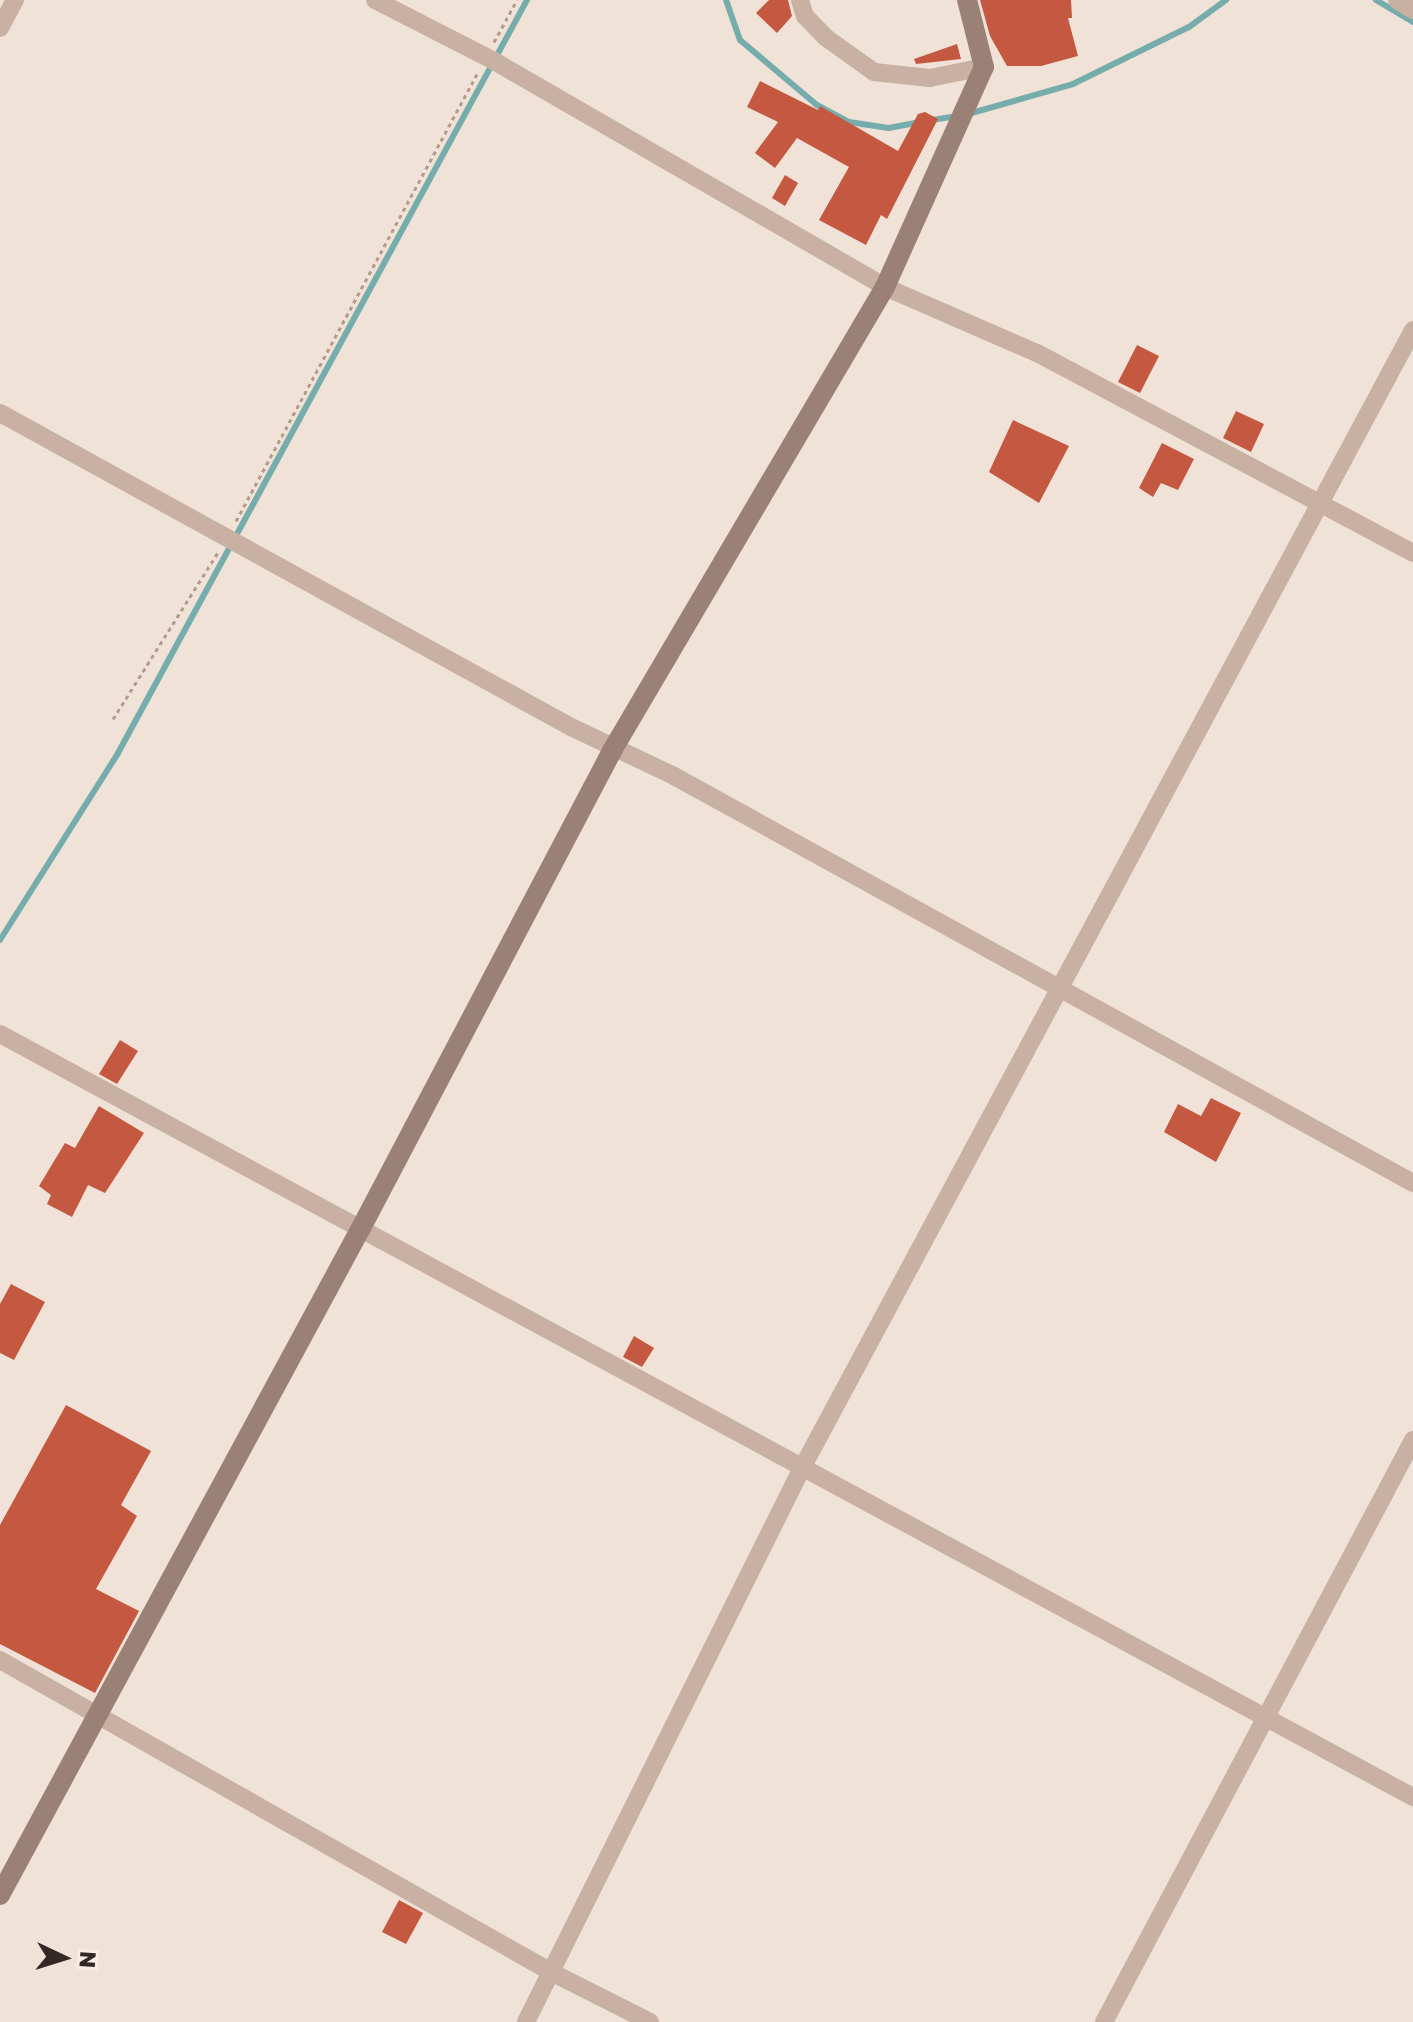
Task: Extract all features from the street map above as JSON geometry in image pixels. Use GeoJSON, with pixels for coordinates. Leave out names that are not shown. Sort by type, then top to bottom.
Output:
{"type":"FeatureCollection","features":[{"type":"Feature","properties":{"kind":"street"},"geometry":{"type":"LineString","coordinates":[[0,28],[15,0]]}},
{"type":"Feature","properties":{"kind":"street"},"geometry":{"type":"LineString","coordinates":[[375,0],[486,58],[885,287],[1039,354],[1413,553]]}},
{"type":"Feature","properties":{"kind":"street"},"geometry":{"type":"LineString","coordinates":[[800,0],[805,16],[825,37],[874,72],[978,85]]}},
{"type":"Feature","properties":{"kind":"street"},"geometry":{"type":"LineString","coordinates":[[0,1895],[361,1228],[613,749],[885,287],[978,85],[967,0]]}},
{"type":"Feature","properties":{"kind":"street"},"geometry":{"type":"LineString","coordinates":[[1397,0],[1413,10]]}},
{"type":"Feature","properties":{"kind":"street"},"geometry":{"type":"LineString","coordinates":[[526,2022],[801,1470],[1413,330]]}},
{"type":"Feature","properties":{"kind":"street"},"geometry":{"type":"LineString","coordinates":[[0,413],[225,541],[236,541],[613,749],[674,776],[1413,1183]]}},
{"type":"Feature","properties":{"kind":"street"},"geometry":{"type":"LineString","coordinates":[[0,1034],[801,1470],[1413,1797]]}},
{"type":"Feature","properties":{"kind":"street"},"geometry":{"type":"LineString","coordinates":[[1104,2022],[1413,1440]]}},
{"type":"Feature","properties":{"kind":"street"},"geometry":{"type":"LineString","coordinates":[[0,1660],[99,1711],[551,1972],[650,2022]]}},
{"type":"Feature","properties":{"kind":"path"},"geometry":{"type":"LineString","coordinates":[[113,719],[225,541],[517,0]]}},
{"type":"Feature","properties":{"kind":"building"},"geometry":{"type":"Polygon","coordinates":[[[769,0],[788,0],[792,16],[777,33],[756,13],[769,0]]]}},
{"type":"Feature","properties":{"kind":"building"},"geometry":{"type":"Polygon","coordinates":[[[980,0],[1071,0],[1072,18],[1068,18],[1078,56],[1041,66],[1007,66],[990,36],[980,0]]]}},
{"type":"Feature","properties":{"kind":"building"},"geometry":{"type":"Polygon","coordinates":[[[957,44],[961,59],[916,64],[914,59],[957,44]]]}},
{"type":"Feature","properties":{"kind":"building"},"geometry":{"type":"Polygon","coordinates":[[[760,81],[818,110],[820,106],[898,151],[918,114],[925,112],[938,119],[887,219],[881,215],[866,245],[819,220],[849,167],[797,138],[775,168],[755,153],[778,122],[747,107],[760,81]]]}},
{"type":"Feature","properties":{"kind":"building"},"geometry":{"type":"Polygon","coordinates":[[[785,175],[798,183],[785,206],[772,198],[785,175]]]}},
{"type":"Feature","properties":{"kind":"building"},"geometry":{"type":"Polygon","coordinates":[[[1137,345],[1159,356],[1140,393],[1118,382],[1137,345]]]}},
{"type":"Feature","properties":{"kind":"building"},"geometry":{"type":"Polygon","coordinates":[[[1236,411],[1264,424],[1251,452],[1223,438],[1236,411]]]}},
{"type":"Feature","properties":{"kind":"building"},"geometry":{"type":"Polygon","coordinates":[[[1013,420],[1069,446],[1039,503],[989,472],[1013,420]]]}},
{"type":"Feature","properties":{"kind":"building"},"geometry":{"type":"Polygon","coordinates":[[[1162,443],[1194,459],[1178,490],[1161,483],[1153,497],[1139,488],[1162,443]]]}},
{"type":"Feature","properties":{"kind":"building"},"geometry":{"type":"Polygon","coordinates":[[[120,1040],[138,1051],[117,1084],[99,1074],[120,1040]]]}},
{"type":"Feature","properties":{"kind":"building"},"geometry":{"type":"Polygon","coordinates":[[[1211,1098],[1241,1113],[1216,1162],[1164,1132],[1178,1104],[1201,1116],[1211,1098]]]}},
{"type":"Feature","properties":{"kind":"building"},"geometry":{"type":"Polygon","coordinates":[[[99,1106],[144,1133],[105,1193],[88,1185],[72,1217],[47,1204],[51,1195],[39,1186],[65,1143],[75,1148],[99,1106]]]}},
{"type":"Feature","properties":{"kind":"building"},"geometry":{"type":"Polygon","coordinates":[[[11,1284],[45,1302],[14,1360],[0,1353],[0,1304],[11,1284]]]}},
{"type":"Feature","properties":{"kind":"building"},"geometry":{"type":"Polygon","coordinates":[[[634,1336],[654,1348],[642,1367],[623,1357],[634,1336]]]}},
{"type":"Feature","properties":{"kind":"building"},"geometry":{"type":"Polygon","coordinates":[[[66,1405],[151,1451],[121,1505],[137,1516],[96,1589],[139,1611],[95,1693],[0,1644],[0,1525],[66,1405]]]}},
{"type":"Feature","properties":{"kind":"building"},"geometry":{"type":"Polygon","coordinates":[[[399,1900],[423,1913],[406,1944],[382,1932],[399,1900]]]}},
{"type":"Feature","properties":{"kind":"waterway"},"geometry":{"type":"LineString","coordinates":[[0,940],[118,753],[527,0]]}},
{"type":"Feature","properties":{"kind":"waterway"},"geometry":{"type":"LineString","coordinates":[[726,0],[740,40],[817,105],[849,122],[889,128],[921,122]]}},
{"type":"Feature","properties":{"kind":"waterway"},"geometry":{"type":"LineString","coordinates":[[968,114],[1073,84],[1189,27],[1226,0]]}},
{"type":"Feature","properties":{"kind":"waterway"},"geometry":{"type":"LineString","coordinates":[[1376,0],[1413,22]]}},
{"type":"Feature","properties":{"kind":"waterway"},"geometry":{"type":"LineString","coordinates":[[932,120],[957,116]]}}]}
